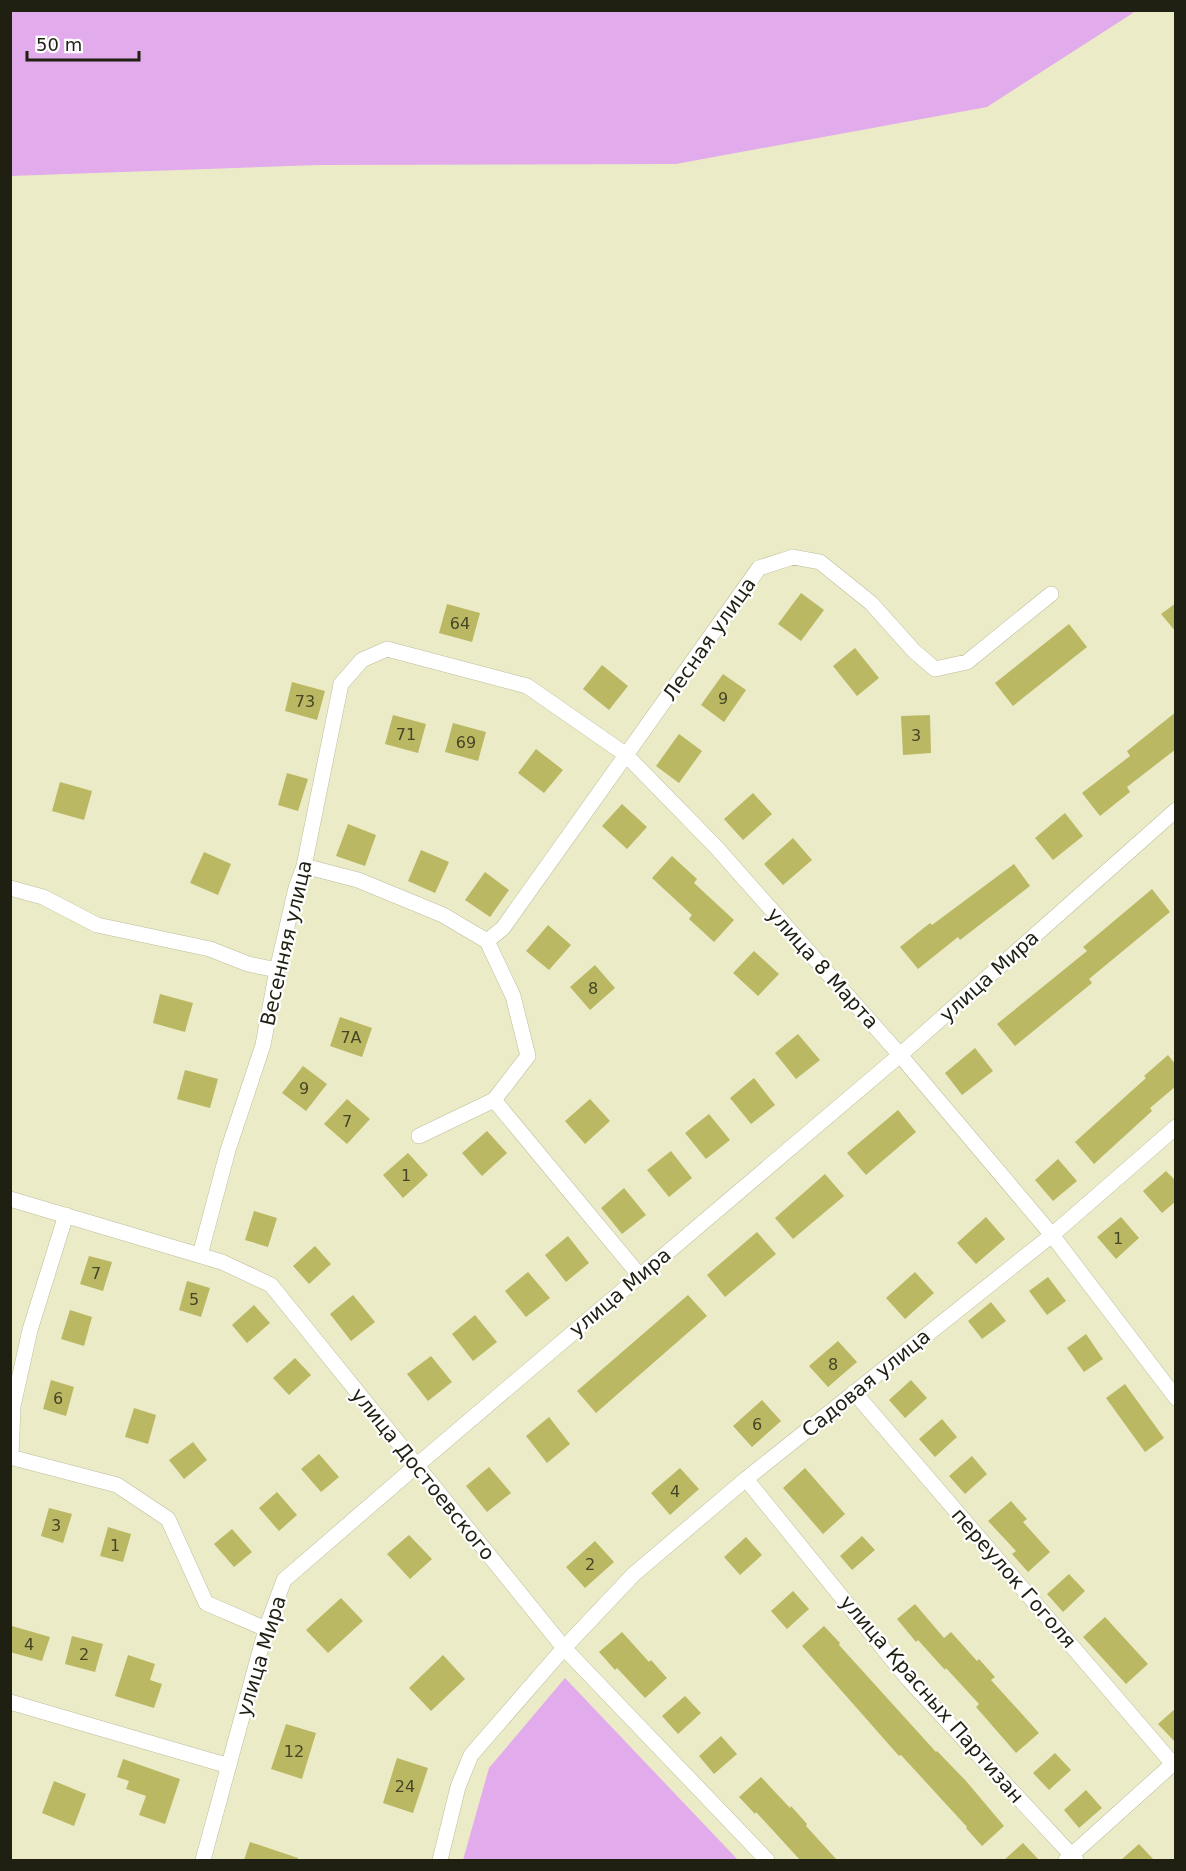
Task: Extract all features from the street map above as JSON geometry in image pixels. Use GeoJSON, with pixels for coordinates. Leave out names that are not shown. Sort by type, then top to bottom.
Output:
{"type":"FeatureCollection","features":[{"type":"Feature","properties":{"kind":"street","name":"Лесная улица"},"geometry":{"type":"LineString","coordinates":[[487,942],[503,928],[759,568],[793,557],[820,562],[871,603],[914,651],[935,669],[967,662],[1051,594]]}},
{"type":"Feature","properties":{"kind":"street","name":"улица 8 Марта"},"geometry":{"type":"LineString","coordinates":[[387,650],[528,686],[625,754],[716,847],[900,1055],[1052,1235],[1176,1398]]}},
{"type":"Feature","properties":{"kind":"street","name":"Весенняя улица"},"geometry":{"type":"LineString","coordinates":[[201,1256],[228,1150],[263,1045],[277,970],[296,888],[304,866],[341,684],[362,660],[387,650]]}},
{"type":"Feature","properties":{"kind":"street","name":"улица Мира"},"geometry":{"type":"LineString","coordinates":[[203,1860],[266,1629],[285,1580],[900,1055],[1176,810]]}},
{"type":"Feature","properties":{"kind":"street"},"geometry":{"type":"LineString","coordinates":[[304,866],[358,880],[443,915],[487,942],[513,996],[528,1056],[494,1100],[419,1136]]}},
{"type":"Feature","properties":{"kind":"street"},"geometry":{"type":"LineString","coordinates":[[10,888],[43,897],[97,925],[210,949],[248,964],[277,970]]}},
{"type":"Feature","properties":{"kind":"street"},"geometry":{"type":"LineString","coordinates":[[494,1100],[640,1276]]}},
{"type":"Feature","properties":{"kind":"street","name":"Садовая улица"},"geometry":{"type":"LineString","coordinates":[[440,1860],[459,1787],[471,1755],[564,1648],[634,1574],[746,1479],[1052,1235],[1176,1127]]}},
{"type":"Feature","properties":{"kind":"street","name":"улица Достоевского"},"geometry":{"type":"LineString","coordinates":[[10,1199],[222,1262],[271,1285],[564,1648],[767,1860]]}},
{"type":"Feature","properties":{"kind":"street"},"geometry":{"type":"LineString","coordinates":[[66,1215],[30,1330],[13,1406],[11,1457],[117,1485],[168,1519],[206,1603],[266,1629]]}},
{"type":"Feature","properties":{"kind":"street","name":"переулок Гоголя"},"geometry":{"type":"LineString","coordinates":[[855,1392],[1174,1763]]}},
{"type":"Feature","properties":{"kind":"street","name":"улица Красных Партизан"},"geometry":{"type":"LineString","coordinates":[[746,1479],[908,1679],[1071,1859]]}},
{"type":"Feature","properties":{"kind":"street"},"geometry":{"type":"LineString","coordinates":[[10,1702],[229,1766]]}},
{"type":"Feature","properties":{"kind":"street"},"geometry":{"type":"LineString","coordinates":[[1071,1859],[1174,1763]]}},
{"type":"Feature","properties":{"kind":"shaded area"},"geometry":{"type":"Polygon","coordinates":[[[10,11],[1134,11],[987,107],[676,164],[319,165],[11,176],[10,11]]]}},
{"type":"Feature","properties":{"kind":"shaded area"},"geometry":{"type":"Polygon","coordinates":[[[565,1678],[738,1860],[463,1860],[489,1768],[565,1678]]]}},
{"type":"Feature","properties":{"kind":"building"},"geometry":{"type":"Polygon","coordinates":[[[801,593],[824,610],[801,641],[778,624],[801,593]]]}},
{"type":"Feature","properties":{"kind":"building"},"geometry":{"type":"Polygon","coordinates":[[[1176,603],[1176,632],[1161,614],[1176,603]]]}},
{"type":"Feature","properties":{"kind":"building"},"geometry":{"type":"Polygon","coordinates":[[[447,604],[480,613],[472,642],[439,633],[447,604]]]}},
{"type":"Feature","properties":{"kind":"building"},"geometry":{"type":"Polygon","coordinates":[[[1069,624],[1087,647],[1013,706],[995,683],[1069,624]]]}},
{"type":"Feature","properties":{"kind":"building"},"geometry":{"type":"Polygon","coordinates":[[[855,648],[879,678],[857,696],[833,666],[855,648]]]}},
{"type":"Feature","properties":{"kind":"building"},"geometry":{"type":"Polygon","coordinates":[[[602,665],[628,686],[609,710],[583,689],[602,665]]]}},
{"type":"Feature","properties":{"kind":"building"},"geometry":{"type":"Polygon","coordinates":[[[723,674],[746,690],[724,722],[701,705],[723,674]]]}},
{"type":"Feature","properties":{"kind":"building"},"geometry":{"type":"Polygon","coordinates":[[[292,682],[325,691],[317,720],[285,711],[292,682]]]}},
{"type":"Feature","properties":{"kind":"building"},"geometry":{"type":"Polygon","coordinates":[[[1176,712],[1176,749],[1127,787],[1130,792],[1100,816],[1082,793],[1130,756],[1127,751],[1176,712]]]}},
{"type":"Feature","properties":{"kind":"building"},"geometry":{"type":"Polygon","coordinates":[[[393,715],[426,724],[418,753],[385,744],[393,715]]]}},
{"type":"Feature","properties":{"kind":"building"},"geometry":{"type":"Polygon","coordinates":[[[930,715],[931,753],[903,755],[901,716],[930,715]]]}},
{"type":"Feature","properties":{"kind":"building"},"geometry":{"type":"Polygon","coordinates":[[[453,723],[486,732],[478,761],[445,752],[453,723]]]}},
{"type":"Feature","properties":{"kind":"building"},"geometry":{"type":"Polygon","coordinates":[[[679,734],[702,751],[679,783],[656,766],[679,734]]]}},
{"type":"Feature","properties":{"kind":"building"},"geometry":{"type":"Polygon","coordinates":[[[536,749],[563,770],[544,793],[518,773],[536,749]]]}},
{"type":"Feature","properties":{"kind":"building"},"geometry":{"type":"Polygon","coordinates":[[[287,773],[308,779],[298,811],[278,805],[287,773]]]}},
{"type":"Feature","properties":{"kind":"building"},"geometry":{"type":"Polygon","coordinates":[[[60,782],[92,791],[84,820],[52,811],[60,782]]]}},
{"type":"Feature","properties":{"kind":"building"},"geometry":{"type":"Polygon","coordinates":[[[753,793],[772,814],[743,840],[724,819],[753,793]]]}},
{"type":"Feature","properties":{"kind":"building"},"geometry":{"type":"Polygon","coordinates":[[[622,804],[647,827],[627,849],[602,826],[622,804]]]}},
{"type":"Feature","properties":{"kind":"building"},"geometry":{"type":"Polygon","coordinates":[[[1065,813],[1083,836],[1053,860],[1035,838],[1065,813]]]}},
{"type":"Feature","properties":{"kind":"building"},"geometry":{"type":"Polygon","coordinates":[[[348,824],[376,835],[365,866],[336,856],[348,824]]]}},
{"type":"Feature","properties":{"kind":"building"},"geometry":{"type":"Polygon","coordinates":[[[793,838],[812,860],[783,885],[764,864],[793,838]]]}},
{"type":"Feature","properties":{"kind":"building"},"geometry":{"type":"Polygon","coordinates":[[[421,850],[449,862],[435,893],[408,881],[421,850]]]}},
{"type":"Feature","properties":{"kind":"building"},"geometry":{"type":"Polygon","coordinates":[[[204,852],[231,864],[218,895],[190,883],[204,852]]]}},
{"type":"Feature","properties":{"kind":"building"},"geometry":{"type":"Polygon","coordinates":[[[672,856],[697,879],[694,883],[734,920],[714,942],[689,919],[692,915],[652,878],[672,856]]]}},
{"type":"Feature","properties":{"kind":"building"},"geometry":{"type":"Polygon","coordinates":[[[1014,864],[1030,886],[960,940],[958,937],[918,969],[900,947],[1014,864]]]}},
{"type":"Feature","properties":{"kind":"building"},"geometry":{"type":"Polygon","coordinates":[[[485,872],[509,890],[490,917],[465,900],[485,872]]]}},
{"type":"Feature","properties":{"kind":"building"},"geometry":{"type":"Polygon","coordinates":[[[1152,889],[1170,912],[1089,979],[1092,983],[1015,1046],[997,1024],[1087,951],[1083,947],[1152,889]]]}},
{"type":"Feature","properties":{"kind":"building"},"geometry":{"type":"Polygon","coordinates":[[[548,925],[571,945],[549,970],[526,951],[548,925]]]}},
{"type":"Feature","properties":{"kind":"building"},"geometry":{"type":"Polygon","coordinates":[[[754,951],[779,974],[758,996],[733,973],[754,951]]]}},
{"type":"Feature","properties":{"kind":"building"},"geometry":{"type":"Polygon","coordinates":[[[595,965],[615,988],[590,1010],[570,987],[595,965]]]}},
{"type":"Feature","properties":{"kind":"building"},"geometry":{"type":"Polygon","coordinates":[[[160,994],[193,1003],[185,1032],[153,1023],[160,994]]]}},
{"type":"Feature","properties":{"kind":"building"},"geometry":{"type":"Polygon","coordinates":[[[340,1017],[372,1028],[362,1057],[330,1046],[340,1017]]]}},
{"type":"Feature","properties":{"kind":"building"},"geometry":{"type":"Polygon","coordinates":[[[798,1034],[820,1060],[796,1079],[775,1053],[798,1034]]]}},
{"type":"Feature","properties":{"kind":"building"},"geometry":{"type":"Polygon","coordinates":[[[975,1048],[993,1071],[962,1095],[945,1073],[975,1048]]]}},
{"type":"Feature","properties":{"kind":"building"},"geometry":{"type":"Polygon","coordinates":[[[1168,1055],[1176,1065],[1176,1086],[1150,1108],[1152,1111],[1094,1164],[1075,1142],[1168,1055]]]}},
{"type":"Feature","properties":{"kind":"building"},"geometry":{"type":"Polygon","coordinates":[[[303,1066],[327,1084],[306,1111],[282,1093],[303,1066]]]}},
{"type":"Feature","properties":{"kind":"building"},"geometry":{"type":"Polygon","coordinates":[[[185,1070],[218,1079],[210,1108],[177,1099],[185,1070]]]}},
{"type":"Feature","properties":{"kind":"building"},"geometry":{"type":"Polygon","coordinates":[[[754,1078],[775,1105],[751,1124],[730,1098],[754,1078]]]}},
{"type":"Feature","properties":{"kind":"building"},"geometry":{"type":"Polygon","coordinates":[[[347,1099],[370,1119],[347,1144],[324,1124],[347,1099]]]}},
{"type":"Feature","properties":{"kind":"building"},"geometry":{"type":"Polygon","coordinates":[[[590,1099],[610,1121],[585,1144],[565,1121],[590,1099]]]}},
{"type":"Feature","properties":{"kind":"building"},"geometry":{"type":"Polygon","coordinates":[[[898,1110],[916,1132],[866,1175],[847,1153],[898,1110]]]}},
{"type":"Feature","properties":{"kind":"building"},"geometry":{"type":"Polygon","coordinates":[[[709,1114],[730,1140],[706,1159],[685,1133],[709,1114]]]}},
{"type":"Feature","properties":{"kind":"building"},"geometry":{"type":"Polygon","coordinates":[[[487,1131],[507,1153],[482,1176],[462,1153],[487,1131]]]}},
{"type":"Feature","properties":{"kind":"building"},"geometry":{"type":"Polygon","coordinates":[[[671,1151],[692,1178],[669,1197],[647,1170],[671,1151]]]}},
{"type":"Feature","properties":{"kind":"building"},"geometry":{"type":"Polygon","coordinates":[[[408,1153],[428,1175],[403,1198],[383,1175],[408,1153]]]}},
{"type":"Feature","properties":{"kind":"building"},"geometry":{"type":"Polygon","coordinates":[[[1058,1159],[1077,1181],[1053,1201],[1035,1180],[1058,1159]]]}},
{"type":"Feature","properties":{"kind":"building"},"geometry":{"type":"Polygon","coordinates":[[[1166,1171],[1176,1181],[1176,1201],[1162,1213],[1143,1191],[1166,1171]]]}},
{"type":"Feature","properties":{"kind":"building"},"geometry":{"type":"Polygon","coordinates":[[[825,1174],[844,1196],[793,1239],[775,1218],[825,1174]]]}},
{"type":"Feature","properties":{"kind":"building"},"geometry":{"type":"Polygon","coordinates":[[[624,1188],[646,1215],[622,1234],[601,1208],[624,1188]]]}},
{"type":"Feature","properties":{"kind":"building"},"geometry":{"type":"Polygon","coordinates":[[[254,1211],[277,1218],[268,1247],[245,1240],[254,1211]]]}},
{"type":"Feature","properties":{"kind":"building"},"geometry":{"type":"Polygon","coordinates":[[[986,1217],[1005,1239],[976,1264],[957,1243],[986,1217]]]}},
{"type":"Feature","properties":{"kind":"building"},"geometry":{"type":"Polygon","coordinates":[[[1121,1217],[1139,1238],[1116,1259],[1097,1237],[1121,1217]]]}},
{"type":"Feature","properties":{"kind":"building"},"geometry":{"type":"Polygon","coordinates":[[[757,1232],[776,1254],[725,1297],[707,1275],[757,1232]]]}},
{"type":"Feature","properties":{"kind":"building"},"geometry":{"type":"Polygon","coordinates":[[[568,1236],[589,1263],[566,1282],[545,1255],[568,1236]]]}},
{"type":"Feature","properties":{"kind":"building"},"geometry":{"type":"Polygon","coordinates":[[[315,1246],[331,1264],[309,1284],[293,1266],[315,1246]]]}},
{"type":"Feature","properties":{"kind":"building"},"geometry":{"type":"Polygon","coordinates":[[[89,1256],[112,1262],[103,1291],[80,1284],[89,1256]]]}},
{"type":"Feature","properties":{"kind":"building"},"geometry":{"type":"Polygon","coordinates":[[[528,1272],[550,1298],[526,1317],[505,1291],[528,1272]]]}},
{"type":"Feature","properties":{"kind":"building"},"geometry":{"type":"Polygon","coordinates":[[[915,1272],[934,1293],[905,1319],[886,1298],[915,1272]]]}},
{"type":"Feature","properties":{"kind":"building"},"geometry":{"type":"Polygon","coordinates":[[[1048,1277],[1066,1301],[1047,1315],[1029,1291],[1048,1277]]]}},
{"type":"Feature","properties":{"kind":"building"},"geometry":{"type":"Polygon","coordinates":[[[187,1281],[210,1288],[201,1317],[179,1310],[187,1281]]]}},
{"type":"Feature","properties":{"kind":"building"},"geometry":{"type":"Polygon","coordinates":[[[353,1295],[375,1322],[351,1341],[330,1314],[353,1295]]]}},
{"type":"Feature","properties":{"kind":"building"},"geometry":{"type":"Polygon","coordinates":[[[688,1295],[707,1316],[596,1413],[577,1391],[688,1295]]]}},
{"type":"Feature","properties":{"kind":"building"},"geometry":{"type":"Polygon","coordinates":[[[991,1302],[1006,1321],[982,1339],[968,1321],[991,1302]]]}},
{"type":"Feature","properties":{"kind":"building"},"geometry":{"type":"Polygon","coordinates":[[[254,1305],[270,1323],[247,1343],[232,1325],[254,1305]]]}},
{"type":"Feature","properties":{"kind":"building"},"geometry":{"type":"Polygon","coordinates":[[[70,1310],[92,1317],[84,1346],[61,1339],[70,1310]]]}},
{"type":"Feature","properties":{"kind":"building"},"geometry":{"type":"Polygon","coordinates":[[[475,1315],[497,1342],[473,1361],[452,1334],[475,1315]]]}},
{"type":"Feature","properties":{"kind":"building"},"geometry":{"type":"Polygon","coordinates":[[[1086,1334],[1103,1359],[1084,1372],[1067,1348],[1086,1334]]]}},
{"type":"Feature","properties":{"kind":"building"},"geometry":{"type":"Polygon","coordinates":[[[838,1341],[857,1362],[828,1387],[809,1366],[838,1341]]]}},
{"type":"Feature","properties":{"kind":"building"},"geometry":{"type":"Polygon","coordinates":[[[431,1356],[452,1382],[428,1401],[407,1374],[431,1356]]]}},
{"type":"Feature","properties":{"kind":"building"},"geometry":{"type":"Polygon","coordinates":[[[295,1358],[311,1375],[289,1395],[273,1378],[295,1358]]]}},
{"type":"Feature","properties":{"kind":"building"},"geometry":{"type":"Polygon","coordinates":[[[51,1380],[74,1387],[66,1416],[43,1409],[51,1380]]]}},
{"type":"Feature","properties":{"kind":"building"},"geometry":{"type":"Polygon","coordinates":[[[911,1380],[927,1398],[905,1418],[889,1400],[911,1380]]]}},
{"type":"Feature","properties":{"kind":"building"},"geometry":{"type":"Polygon","coordinates":[[[1125,1384],[1164,1438],[1145,1452],[1106,1398],[1125,1384]]]}},
{"type":"Feature","properties":{"kind":"building"},"geometry":{"type":"Polygon","coordinates":[[[762,1400],[781,1421],[752,1447],[733,1426],[762,1400]]]}},
{"type":"Feature","properties":{"kind":"building"},"geometry":{"type":"Polygon","coordinates":[[[134,1408],[156,1415],[148,1444],[125,1437],[134,1408]]]}},
{"type":"Feature","properties":{"kind":"building"},"geometry":{"type":"Polygon","coordinates":[[[549,1417],[570,1444],[547,1463],[526,1436],[549,1417]]]}},
{"type":"Feature","properties":{"kind":"building"},"geometry":{"type":"Polygon","coordinates":[[[942,1419],[957,1437],[935,1457],[919,1439],[942,1419]]]}},
{"type":"Feature","properties":{"kind":"building"},"geometry":{"type":"Polygon","coordinates":[[[193,1442],[207,1460],[184,1479],[169,1460],[193,1442]]]}},
{"type":"Feature","properties":{"kind":"building"},"geometry":{"type":"Polygon","coordinates":[[[319,1454],[339,1477],[321,1492],[301,1469],[319,1454]]]}},
{"type":"Feature","properties":{"kind":"building"},"geometry":{"type":"Polygon","coordinates":[[[972,1456],[987,1474],[965,1494],[949,1476],[972,1456]]]}},
{"type":"Feature","properties":{"kind":"building"},"geometry":{"type":"Polygon","coordinates":[[[489,1467],[511,1493],[487,1512],[466,1486],[489,1467]]]}},
{"type":"Feature","properties":{"kind":"building"},"geometry":{"type":"Polygon","coordinates":[[[680,1468],[699,1489],[670,1515],[651,1493],[680,1468]]]}},
{"type":"Feature","properties":{"kind":"building"},"geometry":{"type":"Polygon","coordinates":[[[805,1468],[845,1514],[823,1534],[783,1488],[805,1468]]]}},
{"type":"Feature","properties":{"kind":"building"},"geometry":{"type":"Polygon","coordinates":[[[277,1492],[297,1515],[279,1531],[259,1508],[277,1492]]]}},
{"type":"Feature","properties":{"kind":"building"},"geometry":{"type":"Polygon","coordinates":[[[1011,1501],[1027,1519],[1023,1522],[1050,1552],[1028,1572],[1012,1554],[1016,1551],[988,1521],[1011,1501]]]}},
{"type":"Feature","properties":{"kind":"building"},"geometry":{"type":"Polygon","coordinates":[[[49,1508],[72,1514],[63,1543],[41,1536],[49,1508]]]}},
{"type":"Feature","properties":{"kind":"building"},"geometry":{"type":"Polygon","coordinates":[[[108,1527],[131,1534],[123,1562],[100,1556],[108,1527]]]}},
{"type":"Feature","properties":{"kind":"building"},"geometry":{"type":"Polygon","coordinates":[[[232,1529],[252,1552],[234,1567],[214,1544],[232,1529]]]}},
{"type":"Feature","properties":{"kind":"building"},"geometry":{"type":"Polygon","coordinates":[[[409,1535],[432,1559],[410,1579],[387,1554],[409,1535]]]}},
{"type":"Feature","properties":{"kind":"building"},"geometry":{"type":"Polygon","coordinates":[[[862,1536],[875,1550],[852,1570],[840,1556],[862,1536]]]}},
{"type":"Feature","properties":{"kind":"building"},"geometry":{"type":"Polygon","coordinates":[[[746,1537],[762,1555],[740,1575],[724,1557],[746,1537]]]}},
{"type":"Feature","properties":{"kind":"building"},"geometry":{"type":"Polygon","coordinates":[[[595,1541],[614,1562],[585,1588],[566,1567],[595,1541]]]}},
{"type":"Feature","properties":{"kind":"building"},"geometry":{"type":"Polygon","coordinates":[[[1069,1574],[1085,1591],[1063,1612],[1047,1594],[1069,1574]]]}},
{"type":"Feature","properties":{"kind":"building"},"geometry":{"type":"Polygon","coordinates":[[[793,1591],[809,1609],[787,1629],[771,1611],[793,1591]]]}},
{"type":"Feature","properties":{"kind":"building"},"geometry":{"type":"Polygon","coordinates":[[[341,1598],[363,1621],[328,1653],[306,1630],[341,1598]]]}},
{"type":"Feature","properties":{"kind":"building"},"geometry":{"type":"Polygon","coordinates":[[[915,1604],[944,1638],[951,1632],[977,1661],[979,1659],[995,1677],[991,1680],[1039,1733],[1016,1753],[976,1707],[979,1704],[918,1640],[916,1642],[897,1619],[915,1604]]]}},
{"type":"Feature","properties":{"kind":"building"},"geometry":{"type":"Polygon","coordinates":[[[1105,1617],[1148,1664],[1126,1684],[1083,1637],[1105,1617]]]}},
{"type":"Feature","properties":{"kind":"building"},"geometry":{"type":"Polygon","coordinates":[[[12,1626],[50,1637],[42,1661],[10,1652],[12,1626]]]}},
{"type":"Feature","properties":{"kind":"building"},"geometry":{"type":"Polygon","coordinates":[[[824,1626],[936,1752],[966,1781],[1004,1826],[982,1846],[802,1646],[824,1626]]]}},
{"type":"Feature","properties":{"kind":"building"},"geometry":{"type":"Polygon","coordinates":[[[622,1632],[667,1678],[645,1698],[599,1652],[622,1632]]]}},
{"type":"Feature","properties":{"kind":"building"},"geometry":{"type":"Polygon","coordinates":[[[72,1636],[103,1644],[95,1672],[65,1664],[72,1636]]]}},
{"type":"Feature","properties":{"kind":"building"},"geometry":{"type":"Polygon","coordinates":[[[128,1655],[155,1664],[150,1680],[162,1684],[154,1708],[115,1696],[128,1655]]]}},
{"type":"Feature","properties":{"kind":"building"},"geometry":{"type":"Polygon","coordinates":[[[443,1655],[465,1679],[431,1711],[409,1688],[443,1655]]]}},
{"type":"Feature","properties":{"kind":"building"},"geometry":{"type":"Polygon","coordinates":[[[685,1696],[701,1713],[678,1734],[662,1716],[685,1696]]]}},
{"type":"Feature","properties":{"kind":"building"},"geometry":{"type":"Polygon","coordinates":[[[1176,1708],[1176,1743],[1158,1724],[1176,1708]]]}},
{"type":"Feature","properties":{"kind":"building"},"geometry":{"type":"Polygon","coordinates":[[[286,1724],[316,1733],[302,1779],[271,1769],[286,1724]]]}},
{"type":"Feature","properties":{"kind":"building"},"geometry":{"type":"Polygon","coordinates":[[[721,1736],[737,1754],[714,1774],[699,1756],[721,1736]]]}},
{"type":"Feature","properties":{"kind":"building"},"geometry":{"type":"Polygon","coordinates":[[[1055,1753],[1071,1770],[1049,1790],[1033,1773],[1055,1753]]]}},
{"type":"Feature","properties":{"kind":"building"},"geometry":{"type":"Polygon","coordinates":[[[397,1758],[428,1768],[413,1813],[383,1803],[397,1758]]]}},
{"type":"Feature","properties":{"kind":"building"},"geometry":{"type":"Polygon","coordinates":[[[123,1759],[180,1779],[165,1824],[139,1815],[146,1796],[126,1789],[129,1781],[117,1777],[123,1759]]]}},
{"type":"Feature","properties":{"kind":"building"},"geometry":{"type":"Polygon","coordinates":[[[761,1777],[790,1808],[791,1806],[837,1860],[800,1860],[739,1797],[761,1777]]]}},
{"type":"Feature","properties":{"kind":"building"},"geometry":{"type":"Polygon","coordinates":[[[54,1781],[86,1794],[74,1826],[42,1813],[54,1781]]]}},
{"type":"Feature","properties":{"kind":"building"},"geometry":{"type":"Polygon","coordinates":[[[1086,1790],[1102,1808],[1079,1828],[1064,1810],[1086,1790]]]}},
{"type":"Feature","properties":{"kind":"building"},"geometry":{"type":"Polygon","coordinates":[[[250,1842],[298,1858],[298,1860],[244,1860],[250,1842]]]}},
{"type":"Feature","properties":{"kind":"building"},"geometry":{"type":"Polygon","coordinates":[[[1023,1843],[1039,1860],[1004,1860],[1023,1843]]]}},
{"type":"Feature","properties":{"kind":"building"},"geometry":{"type":"Polygon","coordinates":[[[1139,1844],[1154,1860],[1121,1860],[1139,1844]]]}}]}
